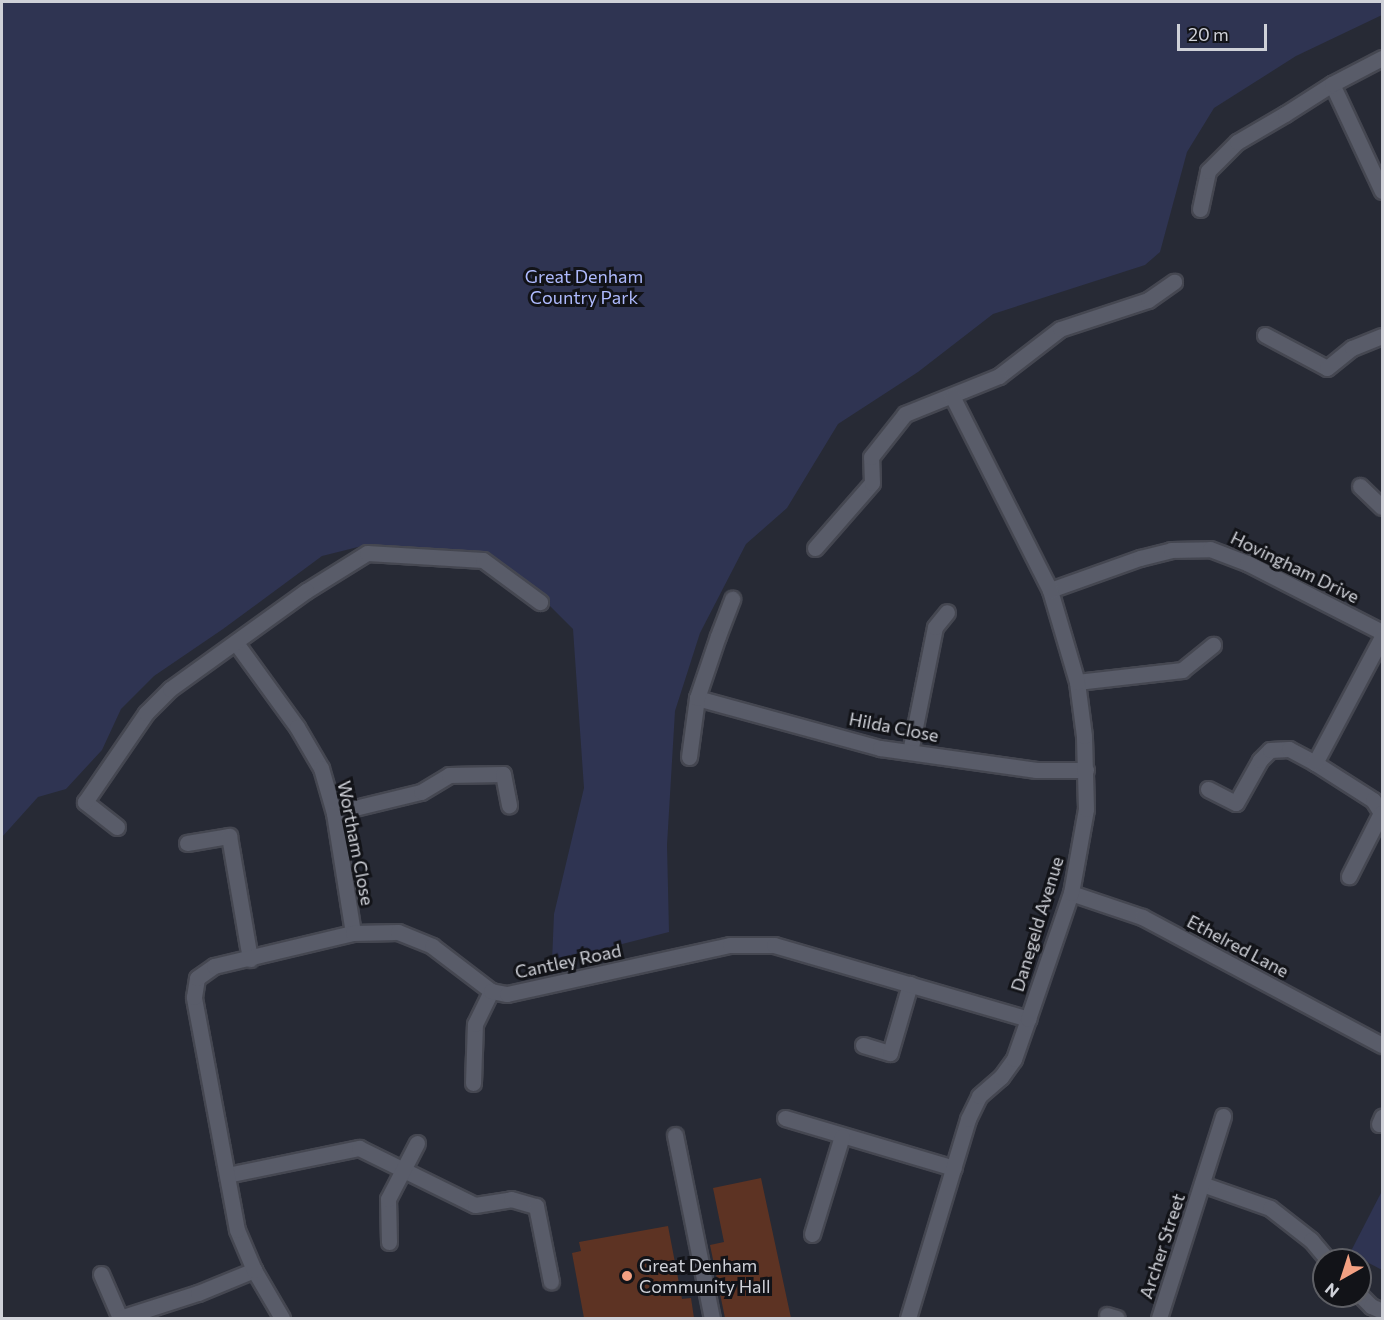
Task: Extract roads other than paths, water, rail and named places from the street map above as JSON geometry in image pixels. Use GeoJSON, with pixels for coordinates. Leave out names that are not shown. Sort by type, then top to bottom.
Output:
{"type":"FeatureCollection","features":[{"type":"Feature","properties":{"kind":"street"},"geometry":{"type":"LineString","coordinates":[[1200,208],[1208,171],[1237,142],[1332,84],[1383,58]]}},
{"type":"Feature","properties":{"kind":"street"},"geometry":{"type":"LineString","coordinates":[[1332,84],[1383,191]]}},
{"type":"Feature","properties":{"kind":"street"},"geometry":{"type":"LineString","coordinates":[[815,548],[872,483],[870,458],[904,414],[999,376],[1060,329],[1148,300],[1174,282]]}},
{"type":"Feature","properties":{"kind":"street"},"geometry":{"type":"LineString","coordinates":[[1265,335],[1327,368],[1352,348],[1383,336]]}},
{"type":"Feature","properties":{"kind":"street","name":"Danegeld Avenue"},"geometry":{"type":"LineString","coordinates":[[908,1318],[968,1119],[979,1096],[1000,1077],[1014,1059],[1071,893],[1081,844],[1086,770],[1077,682],[1050,590],[952,396]]}},
{"type":"Feature","properties":{"kind":"street"},"geometry":{"type":"LineString","coordinates":[[1360,486],[1383,507]]}},
{"type":"Feature","properties":{"kind":"street","name":"Hovingham Drive"},"geometry":{"type":"LineString","coordinates":[[1050,590],[1150,555],[1171,550],[1210,549],[1247,562],[1383,632]]}},
{"type":"Feature","properties":{"kind":"street"},"geometry":{"type":"LineString","coordinates":[[117,827],[85,802],[146,713],[170,689],[306,591],[367,553],[483,560],[540,602]]}},
{"type":"Feature","properties":{"kind":"street"},"geometry":{"type":"LineString","coordinates":[[689,757],[697,698],[732,599]]}},
{"type":"Feature","properties":{"kind":"street"},"geometry":{"type":"LineString","coordinates":[[910,752],[935,627],[947,612]]}},
{"type":"Feature","properties":{"kind":"street"},"geometry":{"type":"LineString","coordinates":[[1316,764],[1383,637]]}},
{"type":"Feature","properties":{"kind":"street","name":"Wortham Close"},"geometry":{"type":"LineString","coordinates":[[236,643],[297,726],[321,768],[334,813],[353,933]]}},
{"type":"Feature","properties":{"kind":"street"},"geometry":{"type":"LineString","coordinates":[[1077,682],[1182,670],[1213,645]]}},
{"type":"Feature","properties":{"kind":"street","name":"Hilda Close"},"geometry":{"type":"LineString","coordinates":[[697,698],[880,748],[1036,770],[1086,770]]}},
{"type":"Feature","properties":{"kind":"street"},"geometry":{"type":"LineString","coordinates":[[1208,789],[1236,803],[1260,760],[1270,750],[1289,749],[1316,764],[1373,800],[1382,813],[1349,876]]}},
{"type":"Feature","properties":{"kind":"street"},"geometry":{"type":"LineString","coordinates":[[334,813],[421,792],[449,775],[503,774],[509,805]]}},
{"type":"Feature","properties":{"kind":"street"},"geometry":{"type":"LineString","coordinates":[[187,843],[229,836],[250,959]]}},
{"type":"Feature","properties":{"kind":"street","name":"Ethelred Lane"},"geometry":{"type":"LineString","coordinates":[[1071,893],[1142,917],[1383,1045]]}},
{"type":"Feature","properties":{"kind":"street"},"geometry":{"type":"LineString","coordinates":[[282,1318],[254,1270],[237,1230],[194,997],[197,978],[214,966],[353,933],[398,932],[432,946],[491,991],[476,1024],[473,1083]]}},
{"type":"Feature","properties":{"kind":"street","name":"Cantley Road"},"geometry":{"type":"LineString","coordinates":[[491,991],[507,994],[730,945],[774,945],[1028,1019]]}},
{"type":"Feature","properties":{"kind":"street"},"geometry":{"type":"LineString","coordinates":[[863,1045],[890,1053],[910,984]]}},
{"type":"Feature","properties":{"kind":"street","name":"Archer Street"},"geometry":{"type":"LineString","coordinates":[[1159,1318],[1223,1116]]}},
{"type":"Feature","properties":{"kind":"street"},"geometry":{"type":"LineString","coordinates":[[785,1118],[842,1136],[860,1138],[954,1168]]}},
{"type":"Feature","properties":{"kind":"street"},"geometry":{"type":"LineString","coordinates":[[675,1135],[712,1318]]}},
{"type":"Feature","properties":{"kind":"street"},"geometry":{"type":"LineString","coordinates":[[812,1234],[842,1136]]}},
{"type":"Feature","properties":{"kind":"street"},"geometry":{"type":"LineString","coordinates":[[389,1242],[388,1199],[417,1143]]}},
{"type":"Feature","properties":{"kind":"street"},"geometry":{"type":"LineString","coordinates":[[227,1175],[359,1148],[475,1205],[511,1199],[536,1206],[551,1282]]}},
{"type":"Feature","properties":{"kind":"street","name":"Archer Street"},"geometry":{"type":"LineString","coordinates":[[1202,1184],[1270,1208],[1318,1248]]}},
{"type":"Feature","properties":{"kind":"street"},"geometry":{"type":"LineString","coordinates":[[101,1274],[120,1318],[198,1293],[254,1270]]}},
{"type":"Feature","properties":{"kind":"place","name":"Great Denham Community Hall"},"geometry":{"type":"Point","coordinates":[627,1276]}},
{"type":"Feature","properties":{"kind":"park label","name":"Great Denham Country Park"},"geometry":{"type":"Point","coordinates":[584,287]}}]}
